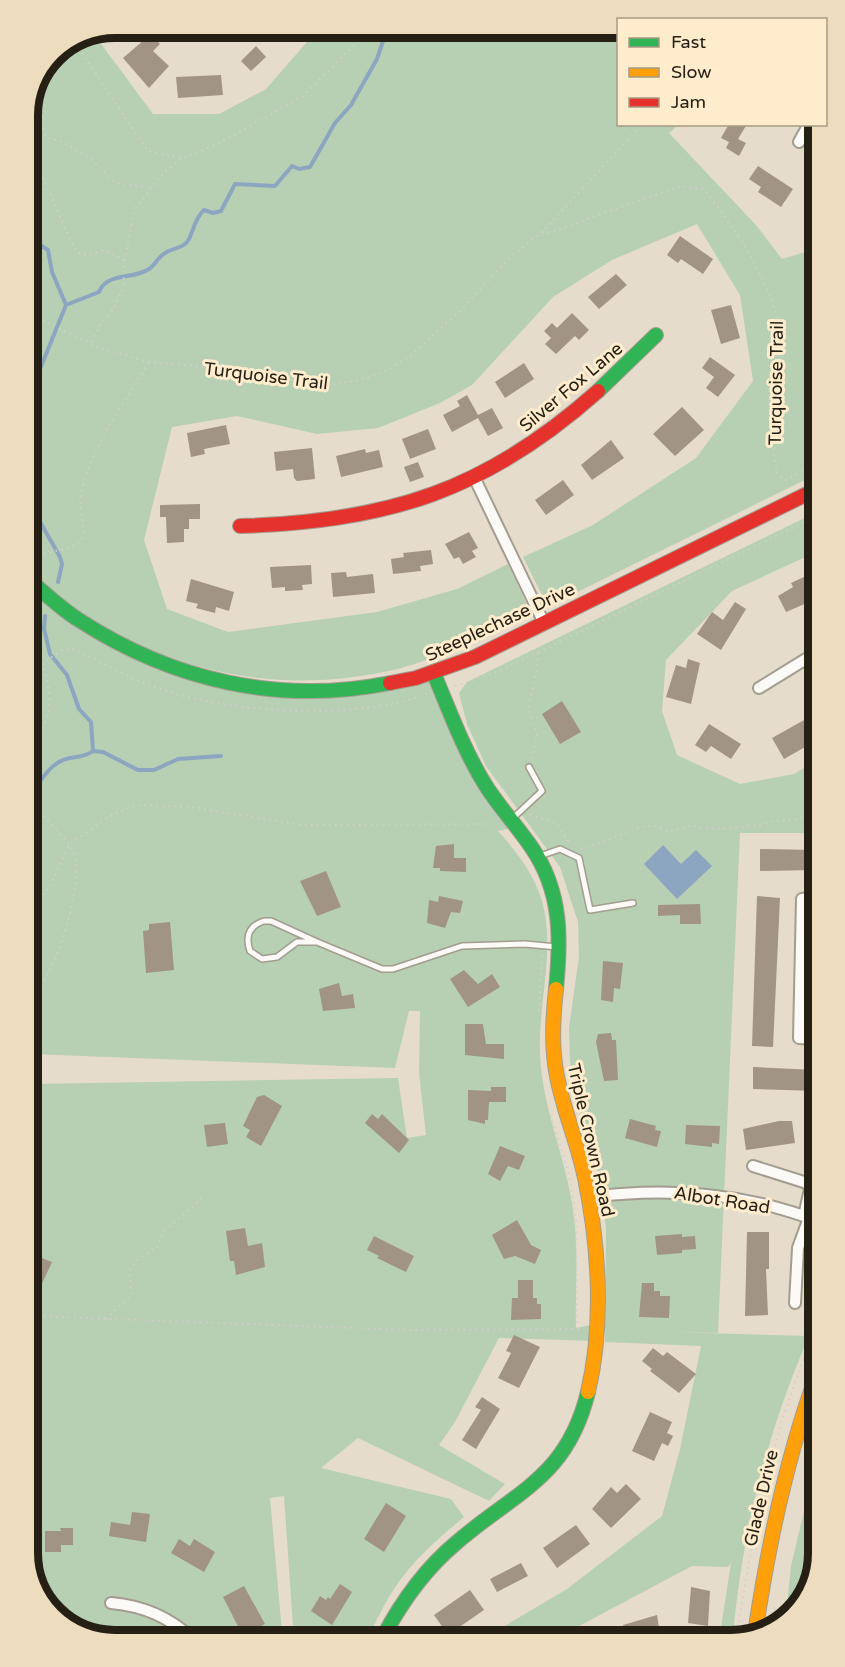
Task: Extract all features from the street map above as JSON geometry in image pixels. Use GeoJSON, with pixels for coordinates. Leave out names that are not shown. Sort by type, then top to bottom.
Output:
{"type":"FeatureCollection","features":[{"type":"Feature","properties":{"kind":"street"},"geometry":{"type":"LineString","coordinates":[[799,142],[808,126]]}},
{"type":"Feature","properties":{"kind":"street","name":"Silver Fox Lane"},"geometry":{"type":"LineString","coordinates":[[240,526],[308,524],[359,517],[433,497],[475,479],[535,442],[567,418],[656,335]]}},
{"type":"Feature","properties":{"kind":"street"},"geometry":{"type":"LineString","coordinates":[[475,479],[544,623]]}},
{"type":"Feature","properties":{"kind":"street","name":"Steeplechase Drive"},"geometry":{"type":"LineString","coordinates":[[38,588],[64,612],[128,651],[182,673],[228,685],[291,693],[337,692],[396,684],[434,674],[544,623],[808,493]]}},
{"type":"Feature","properties":{"kind":"street"},"geometry":{"type":"LineString","coordinates":[[759,688],[808,658]]}},
{"type":"Feature","properties":{"kind":"street","name":"Triple Crown Road"},"geometry":{"type":"LineString","coordinates":[[387,1629],[409,1592],[448,1550],[530,1490],[562,1455],[576,1431],[585,1407],[590,1383],[594,1329],[596,1278],[589,1197],[554,1060],[553,1029],[559,948],[558,907],[552,886],[538,857],[514,818],[472,762],[455,729],[434,674]]}},
{"type":"Feature","properties":{"kind":"street"},"geometry":{"type":"LineString","coordinates":[[808,898],[802,899],[799,1038],[808,1039]]}},
{"type":"Feature","properties":{"kind":"street"},"geometry":{"type":"LineString","coordinates":[[753,1166],[808,1185]]}},
{"type":"Feature","properties":{"kind":"street","name":"Albot Road"},"geometry":{"type":"LineString","coordinates":[[589,1197],[662,1191],[699,1193],[758,1203],[808,1218]]}},
{"type":"Feature","properties":{"kind":"street"},"geometry":{"type":"LineString","coordinates":[[795,1303],[798,1248],[808,1224]]}},
{"type":"Feature","properties":{"kind":"street","name":"Glade Drive"},"geometry":{"type":"LineString","coordinates":[[756,1625],[766,1552],[777,1500],[808,1400]]}},
{"type":"Feature","properties":{"kind":"street"},"geometry":{"type":"LineString","coordinates":[[111,1603],[148,1610],[181,1629]]}},
{"type":"Feature","properties":{"kind":"lane"},"geometry":{"type":"LineString","coordinates":[[514,818],[542,791],[529,767]]}},
{"type":"Feature","properties":{"kind":"lane"},"geometry":{"type":"LineString","coordinates":[[538,857],[560,849],[579,858],[590,910],[633,903]]}},
{"type":"Feature","properties":{"kind":"lane"},"geometry":{"type":"LineString","coordinates":[[316,942],[297,942],[277,957],[262,959],[250,951],[247,936],[257,923],[271,921],[382,969],[393,969],[462,946],[525,944],[559,948]]}},
{"type":"Feature","properties":{"kind":"path"},"geometry":{"type":"LineString","coordinates":[[92,341],[112,310],[124,280],[124,260],[134,210],[164,172],[182,158],[218,144],[303,96],[361,38]]}},
{"type":"Feature","properties":{"kind":"path"},"geometry":{"type":"LineString","coordinates":[[78,47],[148,152],[182,158]]}},
{"type":"Feature","properties":{"kind":"path"},"geometry":{"type":"LineString","coordinates":[[38,137],[45,90],[43,86]]}},
{"type":"Feature","properties":{"kind":"path","name":"Turquoise Trail"},"geometry":{"type":"LineString","coordinates":[[38,317],[52,326],[92,341],[125,357],[149,362],[218,368],[323,385],[357,381],[386,371],[409,357],[461,310],[510,257],[542,232],[641,126]]}},
{"type":"Feature","properties":{"kind":"path"},"geometry":{"type":"LineString","coordinates":[[41,128],[47,138],[64,142],[92,159],[116,183],[152,188]]}},
{"type":"Feature","properties":{"kind":"path"},"geometry":{"type":"LineString","coordinates":[[38,171],[59,210],[65,231],[78,253],[86,255],[104,250],[124,260]]}},
{"type":"Feature","properties":{"kind":"path","name":"Turquoise Trail"},"geometry":{"type":"LineString","coordinates":[[542,232],[608,213],[681,186],[703,189],[732,229],[767,289],[778,316],[780,336],[773,438],[778,476],[786,480],[808,469]]}},
{"type":"Feature","properties":{"kind":"path"},"geometry":{"type":"LineString","coordinates":[[38,555],[61,550],[82,540],[80,497],[89,469],[149,362]]}},
{"type":"Feature","properties":{"kind":"path"},"geometry":{"type":"LineString","coordinates":[[419,697],[441,689],[466,684],[538,652],[808,520]]}},
{"type":"Feature","properties":{"kind":"path"},"geometry":{"type":"LineString","coordinates":[[529,767],[537,735],[528,707],[537,669],[538,652]]}},
{"type":"Feature","properties":{"kind":"path"},"geometry":{"type":"LineString","coordinates":[[41,664],[58,653]]}},
{"type":"Feature","properties":{"kind":"path"},"geometry":{"type":"LineString","coordinates":[[38,657],[51,697],[46,720],[38,738]]}},
{"type":"Feature","properties":{"kind":"path"},"geometry":{"type":"LineString","coordinates":[[38,901],[50,886],[69,845],[108,817],[135,805],[192,807],[302,825],[486,825],[514,818],[556,823],[570,842],[572,850]]}},
{"type":"Feature","properties":{"kind":"path"},"geometry":{"type":"LineString","coordinates":[[38,811],[75,854],[76,870],[71,902],[52,966],[44,984],[38,990]]}},
{"type":"Feature","properties":{"kind":"path"},"geometry":{"type":"LineString","coordinates":[[577,852],[640,827],[655,826],[668,832],[692,825],[728,829],[764,824],[775,820],[808,817]]}},
{"type":"Feature","properties":{"kind":"path"},"geometry":{"type":"LineString","coordinates":[[106,1319],[131,1296],[130,1270],[138,1259],[157,1247],[164,1231],[202,1198]]}},
{"type":"Feature","properties":{"kind":"path"},"geometry":{"type":"LineString","coordinates":[[591,1213],[608,1212],[624,1204]]}},
{"type":"Feature","properties":{"kind":"path"},"geometry":{"type":"LineString","coordinates":[[38,1316],[407,1330],[594,1329]]}},
{"type":"Feature","properties":{"kind":"path"},"geometry":{"type":"LineString","coordinates":[[773,1617],[775,1602]]}},
{"type":"Feature","properties":{"kind":"green space"},"geometry":{"type":"Polygon","coordinates":[[[310,38],[617,38],[617,126],[677,126],[669,133],[756,225],[782,259],[808,251],[808,478],[557,602],[542,595],[523,557],[593,525],[696,458],[753,381],[740,295],[697,224],[612,260],[553,297],[472,385],[440,403],[378,428],[317,434],[237,416],[172,427],[144,540],[167,609],[228,632],[377,612],[457,589],[508,564],[528,607],[526,615],[519,620],[446,652],[401,668],[350,677],[300,680],[251,677],[203,668],[156,652],[111,631],[69,604],[38,579],[38,109],[45,80],[60,60],[72,50],[99,39],[153,114],[219,114],[266,89],[310,38]]]}},
{"type":"Feature","properties":{"kind":"green space"},"geometry":{"type":"Polygon","coordinates":[[[808,516],[808,556],[732,591],[666,660],[662,711],[677,755],[740,784],[794,774],[808,765],[808,833],[740,833],[718,1333],[668,1332],[808,1336],[781,1409],[759,1482],[743,1557],[733,1630],[721,1630],[731,1563],[728,1567],[692,1566],[572,1630],[499,1630],[567,1589],[662,1516],[680,1449],[701,1346],[605,1342],[606,1228],[596,1161],[574,1089],[570,1060],[569,1028],[579,956],[578,922],[560,867],[486,766],[467,724],[459,693],[467,682],[808,516]]]}},
{"type":"Feature","properties":{"kind":"green space"},"geometry":{"type":"Polygon","coordinates":[[[38,591],[160,666],[301,693],[434,674],[516,827],[498,831],[513,848],[532,877],[544,909],[547,927],[547,963],[540,1036],[542,1074],[549,1113],[570,1190],[573,1210],[576,1254],[576,1328],[595,1324],[594,1341],[499,1338],[455,1422],[439,1445],[505,1484],[489,1501],[358,1438],[321,1468],[451,1499],[464,1517],[432,1544],[408,1570],[388,1599],[372,1629],[288,1629],[293,1627],[284,1496],[270,1498],[282,1629],[99,1628],[85,1624],[68,1614],[53,1599],[43,1582],[38,1552],[38,1084],[398,1078],[407,1138],[426,1135],[419,1073],[420,1011],[409,1011],[395,1068],[38,1054],[38,713],[42,701],[38,685],[38,591]]]}},
{"type":"Feature","properties":{"kind":"green space"},"geometry":{"type":"Polygon","coordinates":[[[808,1494],[807,1563],[800,1587],[787,1604],[791,1566],[808,1494]]]}},
{"type":"Feature","properties":{"kind":"water"},"geometry":{"type":"Polygon","coordinates":[[[663,845],[681,864],[696,850],[712,866],[677,899],[644,864],[663,845]]]}},
{"type":"Feature","properties":{"kind":"building"},"geometry":{"type":"Polygon","coordinates":[[[146,38],[155,38],[160,44],[153,51],[169,66],[149,88],[123,58],[146,38]]]}},
{"type":"Feature","properties":{"kind":"building"},"geometry":{"type":"Polygon","coordinates":[[[256,46],[266,57],[251,71],[241,61],[256,46]]]}},
{"type":"Feature","properties":{"kind":"building"},"geometry":{"type":"Polygon","coordinates":[[[221,75],[223,95],[178,98],[176,77],[221,75]]]}},
{"type":"Feature","properties":{"kind":"building"},"geometry":{"type":"Polygon","coordinates":[[[728,126],[746,126],[738,139],[746,143],[739,156],[726,148],[729,142],[721,138],[728,126]]]}},
{"type":"Feature","properties":{"kind":"building"},"geometry":{"type":"Polygon","coordinates":[[[758,166],[793,189],[781,207],[758,192],[761,187],[749,179],[758,166]]]}},
{"type":"Feature","properties":{"kind":"building"},"geometry":{"type":"Polygon","coordinates":[[[680,236],[713,259],[703,274],[681,259],[678,263],[667,255],[680,236]]]}},
{"type":"Feature","properties":{"kind":"building"},"geometry":{"type":"Polygon","coordinates":[[[616,274],[627,285],[599,309],[588,297],[616,274]]]}},
{"type":"Feature","properties":{"kind":"building"},"geometry":{"type":"Polygon","coordinates":[[[731,305],[740,338],[721,344],[711,310],[731,305]]]}},
{"type":"Feature","properties":{"kind":"building"},"geometry":{"type":"Polygon","coordinates":[[[572,313],[589,330],[579,340],[575,336],[556,354],[545,344],[551,338],[544,331],[552,323],[557,328],[572,313]]]}},
{"type":"Feature","properties":{"kind":"building"},"geometry":{"type":"Polygon","coordinates":[[[710,357],[735,375],[718,397],[706,388],[714,377],[702,368],[710,357]]]}},
{"type":"Feature","properties":{"kind":"building"},"geometry":{"type":"Polygon","coordinates":[[[524,363],[534,379],[505,398],[495,382],[524,363]]]}},
{"type":"Feature","properties":{"kind":"building"},"geometry":{"type":"Polygon","coordinates":[[[467,395],[478,415],[492,408],[503,428],[488,436],[478,418],[452,432],[443,415],[460,406],[457,401],[467,395]]]}},
{"type":"Feature","properties":{"kind":"building"},"geometry":{"type":"Polygon","coordinates":[[[682,407],[704,430],[675,456],[653,434],[682,407]]]}},
{"type":"Feature","properties":{"kind":"building"},"geometry":{"type":"Polygon","coordinates":[[[226,425],[230,444],[204,449],[205,454],[191,457],[187,433],[226,425]]]}},
{"type":"Feature","properties":{"kind":"building"},"geometry":{"type":"Polygon","coordinates":[[[428,429],[436,449],[410,459],[402,439],[428,429]]]}},
{"type":"Feature","properties":{"kind":"building"},"geometry":{"type":"Polygon","coordinates":[[[611,440],[624,458],[592,480],[581,465],[611,440]]]}},
{"type":"Feature","properties":{"kind":"building"},"geometry":{"type":"Polygon","coordinates":[[[312,448],[315,479],[297,481],[294,478],[293,469],[276,471],[274,452],[312,448]]]}},
{"type":"Feature","properties":{"kind":"building"},"geometry":{"type":"Polygon","coordinates":[[[365,449],[366,453],[379,450],[383,467],[341,477],[336,456],[365,449]]]}},
{"type":"Feature","properties":{"kind":"building"},"geometry":{"type":"Polygon","coordinates":[[[418,462],[424,477],[410,482],[404,467],[418,462]]]}},
{"type":"Feature","properties":{"kind":"building"},"geometry":{"type":"Polygon","coordinates":[[[563,480],[574,495],[546,515],[535,500],[563,480]]]}},
{"type":"Feature","properties":{"kind":"building"},"geometry":{"type":"Polygon","coordinates":[[[200,504],[200,519],[189,519],[189,529],[184,529],[184,542],[167,543],[166,517],[160,517],[160,505],[200,504]]]}},
{"type":"Feature","properties":{"kind":"building"},"geometry":{"type":"Polygon","coordinates":[[[469,532],[478,548],[472,551],[476,557],[463,564],[459,557],[454,559],[445,544],[469,532]]]}},
{"type":"Feature","properties":{"kind":"building"},"geometry":{"type":"Polygon","coordinates":[[[431,550],[433,564],[420,566],[421,571],[393,574],[391,559],[404,557],[403,553],[431,550]]]}},
{"type":"Feature","properties":{"kind":"building"},"geometry":{"type":"Polygon","coordinates":[[[311,565],[312,584],[302,585],[303,590],[285,591],[285,587],[272,588],[270,567],[311,565]]]}},
{"type":"Feature","properties":{"kind":"building"},"geometry":{"type":"Polygon","coordinates":[[[346,572],[347,577],[373,574],[375,593],[333,597],[331,573],[346,572]]]}},
{"type":"Feature","properties":{"kind":"building"},"geometry":{"type":"Polygon","coordinates":[[[806,576],[808,603],[786,612],[778,596],[793,587],[791,583],[806,576]]]}},
{"type":"Feature","properties":{"kind":"building"},"geometry":{"type":"Polygon","coordinates":[[[191,579],[234,592],[229,611],[216,607],[215,613],[196,608],[198,604],[186,601],[191,579]]]}},
{"type":"Feature","properties":{"kind":"building"},"geometry":{"type":"Polygon","coordinates":[[[735,602],[746,609],[721,650],[697,634],[712,612],[723,620],[735,602]]]}},
{"type":"Feature","properties":{"kind":"building"},"geometry":{"type":"Polygon","coordinates":[[[688,659],[700,663],[691,704],[666,697],[676,665],[686,668],[688,659]]]}},
{"type":"Feature","properties":{"kind":"building"},"geometry":{"type":"Polygon","coordinates":[[[562,701],[581,732],[560,744],[542,714],[562,701]]]}},
{"type":"Feature","properties":{"kind":"building"},"geometry":{"type":"Polygon","coordinates":[[[806,719],[808,722],[808,745],[784,759],[772,738],[806,719]]]}},
{"type":"Feature","properties":{"kind":"building"},"geometry":{"type":"Polygon","coordinates":[[[709,724],[741,744],[731,759],[711,746],[706,752],[695,745],[709,724]]]}},
{"type":"Feature","properties":{"kind":"building"},"geometry":{"type":"Polygon","coordinates":[[[454,844],[454,858],[466,858],[466,872],[440,871],[440,868],[433,868],[436,846],[454,844]]]}},
{"type":"Feature","properties":{"kind":"building"},"geometry":{"type":"Polygon","coordinates":[[[760,849],[808,850],[808,870],[760,871],[760,849]]]}},
{"type":"Feature","properties":{"kind":"building"},"geometry":{"type":"Polygon","coordinates":[[[326,871],[341,907],[317,916],[300,881],[326,871]]]}},
{"type":"Feature","properties":{"kind":"building"},"geometry":{"type":"Polygon","coordinates":[[[439,896],[463,901],[460,913],[451,912],[445,928],[427,923],[429,900],[438,902],[439,896]]]}},
{"type":"Feature","properties":{"kind":"building"},"geometry":{"type":"Polygon","coordinates":[[[757,896],[780,898],[773,1047],[752,1046],[757,896]]]}},
{"type":"Feature","properties":{"kind":"building"},"geometry":{"type":"Polygon","coordinates":[[[700,904],[701,924],[680,924],[680,915],[658,916],[658,905],[700,904]]]}},
{"type":"Feature","properties":{"kind":"building"},"geometry":{"type":"Polygon","coordinates":[[[170,922],[174,970],[146,973],[143,931],[149,930],[149,924],[170,922]]]}},
{"type":"Feature","properties":{"kind":"building"},"geometry":{"type":"Polygon","coordinates":[[[603,961],[623,963],[620,989],[614,988],[613,1002],[601,1000],[603,961]]]}},
{"type":"Feature","properties":{"kind":"building"},"geometry":{"type":"Polygon","coordinates":[[[464,970],[478,984],[492,974],[500,987],[468,1007],[450,979],[464,970]]]}},
{"type":"Feature","properties":{"kind":"building"},"geometry":{"type":"Polygon","coordinates":[[[339,983],[342,996],[353,994],[355,1008],[323,1011],[319,989],[339,983]]]}},
{"type":"Feature","properties":{"kind":"building"},"geometry":{"type":"Polygon","coordinates":[[[465,1024],[483,1024],[486,1044],[504,1044],[504,1059],[465,1055],[465,1024]]]}},
{"type":"Feature","properties":{"kind":"building"},"geometry":{"type":"Polygon","coordinates":[[[611,1033],[612,1040],[616,1040],[618,1080],[604,1081],[596,1042],[598,1034],[611,1033]]]}},
{"type":"Feature","properties":{"kind":"building"},"geometry":{"type":"Polygon","coordinates":[[[753,1067],[808,1070],[808,1091],[753,1089],[753,1067]]]}},
{"type":"Feature","properties":{"kind":"building"},"geometry":{"type":"Polygon","coordinates":[[[491,1087],[506,1087],[506,1102],[489,1102],[488,1120],[485,1120],[485,1124],[468,1120],[468,1090],[491,1091],[491,1087]]]}},
{"type":"Feature","properties":{"kind":"building"},"geometry":{"type":"Polygon","coordinates":[[[264,1095],[282,1106],[261,1146],[246,1137],[250,1130],[243,1126],[257,1097],[264,1095]]]}},
{"type":"Feature","properties":{"kind":"building"},"geometry":{"type":"Polygon","coordinates":[[[372,1114],[378,1119],[382,1114],[409,1140],[399,1153],[365,1123],[372,1114]]]}},
{"type":"Feature","properties":{"kind":"building"},"geometry":{"type":"Polygon","coordinates":[[[630,1119],[656,1126],[655,1130],[661,1131],[657,1147],[625,1138],[630,1119]]]}},
{"type":"Feature","properties":{"kind":"building"},"geometry":{"type":"Polygon","coordinates":[[[779,1121],[792,1121],[795,1143],[746,1150],[743,1129],[779,1121]]]}},
{"type":"Feature","properties":{"kind":"building"},"geometry":{"type":"Polygon","coordinates":[[[225,1123],[228,1144],[207,1147],[204,1125],[225,1123]]]}},
{"type":"Feature","properties":{"kind":"building"},"geometry":{"type":"Polygon","coordinates":[[[686,1125],[720,1126],[719,1144],[712,1143],[712,1147],[685,1144],[686,1125]]]}},
{"type":"Feature","properties":{"kind":"building"},"geometry":{"type":"Polygon","coordinates":[[[500,1146],[525,1156],[519,1170],[508,1166],[500,1181],[488,1174],[500,1146]]]}},
{"type":"Feature","properties":{"kind":"building"},"geometry":{"type":"Polygon","coordinates":[[[517,1220],[531,1245],[541,1250],[535,1264],[515,1256],[504,1259],[492,1235],[517,1220]]]}},
{"type":"Feature","properties":{"kind":"building"},"geometry":{"type":"Polygon","coordinates":[[[245,1228],[248,1246],[262,1243],[265,1267],[236,1275],[234,1261],[230,1261],[226,1231],[245,1228]]]}},
{"type":"Feature","properties":{"kind":"building"},"geometry":{"type":"Polygon","coordinates":[[[747,1232],[769,1232],[769,1269],[766,1269],[768,1315],[745,1316],[747,1232]]]}},
{"type":"Feature","properties":{"kind":"building"},"geometry":{"type":"Polygon","coordinates":[[[682,1234],[682,1237],[695,1236],[696,1249],[682,1250],[682,1253],[657,1255],[655,1236],[682,1234]]]}},
{"type":"Feature","properties":{"kind":"building"},"geometry":{"type":"Polygon","coordinates":[[[374,1236],[414,1256],[406,1272],[377,1258],[379,1256],[367,1250],[374,1236]]]}},
{"type":"Feature","properties":{"kind":"building"},"geometry":{"type":"Polygon","coordinates":[[[38,1256],[52,1262],[40,1288],[38,1287],[38,1256]]]}},
{"type":"Feature","properties":{"kind":"building"},"geometry":{"type":"Polygon","coordinates":[[[518,1280],[533,1280],[533,1298],[537,1298],[537,1304],[541,1304],[541,1319],[511,1320],[512,1298],[518,1298],[518,1280]]]}},
{"type":"Feature","properties":{"kind":"building"},"geometry":{"type":"Polygon","coordinates":[[[642,1283],[654,1283],[654,1291],[660,1291],[660,1296],[670,1296],[669,1318],[639,1317],[642,1283]]]}},
{"type":"Feature","properties":{"kind":"building"},"geometry":{"type":"Polygon","coordinates":[[[514,1335],[540,1347],[519,1388],[498,1378],[511,1353],[506,1351],[514,1335]]]}},
{"type":"Feature","properties":{"kind":"building"},"geometry":{"type":"Polygon","coordinates":[[[653,1348],[663,1356],[667,1352],[696,1374],[679,1393],[650,1371],[652,1369],[642,1361],[653,1348]]]}},
{"type":"Feature","properties":{"kind":"building"},"geometry":{"type":"Polygon","coordinates":[[[482,1397],[500,1409],[476,1449],[462,1440],[481,1410],[475,1407],[482,1397]]]}},
{"type":"Feature","properties":{"kind":"building"},"geometry":{"type":"Polygon","coordinates":[[[650,1412],[672,1422],[667,1433],[673,1436],[668,1446],[662,1443],[654,1461],[632,1451],[650,1412]]]}},
{"type":"Feature","properties":{"kind":"building"},"geometry":{"type":"Polygon","coordinates":[[[626,1484],[641,1499],[611,1528],[592,1509],[611,1487],[617,1493],[626,1484]]]}},
{"type":"Feature","properties":{"kind":"building"},"geometry":{"type":"Polygon","coordinates":[[[386,1503],[406,1516],[384,1552],[364,1539],[386,1503]]]}},
{"type":"Feature","properties":{"kind":"building"},"geometry":{"type":"Polygon","coordinates":[[[132,1512],[150,1514],[146,1542],[109,1536],[111,1522],[130,1525],[132,1512]]]}},
{"type":"Feature","properties":{"kind":"building"},"geometry":{"type":"Polygon","coordinates":[[[576,1525],[590,1544],[557,1568],[543,1548],[576,1525]]]}},
{"type":"Feature","properties":{"kind":"building"},"geometry":{"type":"Polygon","coordinates":[[[60,1528],[73,1528],[73,1545],[61,1545],[61,1552],[45,1552],[45,1531],[61,1531],[60,1528]]]}},
{"type":"Feature","properties":{"kind":"building"},"geometry":{"type":"Polygon","coordinates":[[[179,1539],[190,1546],[194,1539],[215,1552],[204,1572],[171,1553],[179,1539]]]}},
{"type":"Feature","properties":{"kind":"building"},"geometry":{"type":"Polygon","coordinates":[[[521,1563],[528,1576],[497,1592],[490,1579],[521,1563]]]}},
{"type":"Feature","properties":{"kind":"building"},"geometry":{"type":"Polygon","coordinates":[[[340,1584],[352,1592],[332,1625],[311,1611],[320,1596],[326,1600],[328,1597],[330,1599],[340,1584]]]}},
{"type":"Feature","properties":{"kind":"building"},"geometry":{"type":"Polygon","coordinates":[[[244,1586],[265,1624],[255,1629],[240,1629],[223,1597],[244,1586]]]}},
{"type":"Feature","properties":{"kind":"building"},"geometry":{"type":"Polygon","coordinates":[[[691,1587],[710,1591],[708,1626],[688,1623],[691,1587]]]}},
{"type":"Feature","properties":{"kind":"building"},"geometry":{"type":"Polygon","coordinates":[[[470,1590],[484,1610],[456,1630],[444,1630],[434,1615],[470,1590]]]}},
{"type":"Feature","properties":{"kind":"building"},"geometry":{"type":"Polygon","coordinates":[[[657,1615],[659,1630],[624,1630],[623,1625],[657,1615]]]}},
{"type":"Feature","properties":{"kind":"waterway"},"geometry":{"type":"LineString","coordinates":[[66,305],[99,292],[103,286],[114,279],[143,272],[165,253],[185,244],[201,213],[204,210],[213,213],[221,211],[235,184],[275,186],[292,166],[299,169],[310,167],[335,123],[351,105],[377,59],[384,38]]}},
{"type":"Feature","properties":{"kind":"waterway"},"geometry":{"type":"LineString","coordinates":[[38,244],[48,250],[52,272],[66,305],[38,370]]}},
{"type":"Feature","properties":{"kind":"waterway"},"geometry":{"type":"LineString","coordinates":[[38,518],[60,557],[62,564],[58,582]]}},
{"type":"Feature","properties":{"kind":"waterway"},"geometry":{"type":"LineString","coordinates":[[45,616],[44,629],[50,654],[67,675],[79,709],[91,722],[93,751]]}},
{"type":"Feature","properties":{"kind":"waterway"},"geometry":{"type":"LineString","coordinates":[[93,751],[103,752],[138,770],[154,770],[178,759],[221,756]]}},
{"type":"Feature","properties":{"kind":"waterway"},"geometry":{"type":"LineString","coordinates":[[38,784],[45,774],[60,761],[83,756],[93,751]]}},
{"type":"Feature","properties":{"kind":"traffic: fast"},"geometry":{"type":"LineString","coordinates":[[598,391],[656,335]]}},
{"type":"Feature","properties":{"kind":"traffic: fast"},"geometry":{"type":"LineString","coordinates":[[38,588],[72,616],[115,641],[152,659],[190,673],[228,683],[268,689],[308,691],[349,689],[390,683]]}},
{"type":"Feature","properties":{"kind":"traffic: fast"},"geometry":{"type":"LineString","coordinates":[[434,674],[478,773],[532,848],[549,882],[559,934],[556,989]]}},
{"type":"Feature","properties":{"kind":"traffic: fast"},"geometry":{"type":"LineString","coordinates":[[387,1629],[406,1598],[434,1564],[478,1525],[537,1480],[553,1464],[567,1445],[579,1421],[588,1392]]}},
{"type":"Feature","properties":{"kind":"traffic: slow"},"geometry":{"type":"LineString","coordinates":[[556,989],[553,1032],[555,1065],[563,1101],[579,1152],[594,1231],[598,1312],[588,1392]]}},
{"type":"Feature","properties":{"kind":"traffic: slow"},"geometry":{"type":"LineString","coordinates":[[756,1625],[779,1502],[808,1400]]}},
{"type":"Feature","properties":{"kind":"traffic: jam"},"geometry":{"type":"LineString","coordinates":[[240,526],[343,517],[389,508],[433,494],[475,476],[516,453],[557,425],[598,391]]}},
{"type":"Feature","properties":{"kind":"traffic: jam"},"geometry":{"type":"LineString","coordinates":[[390,683],[416,678],[475,657],[808,493]]}}]}
